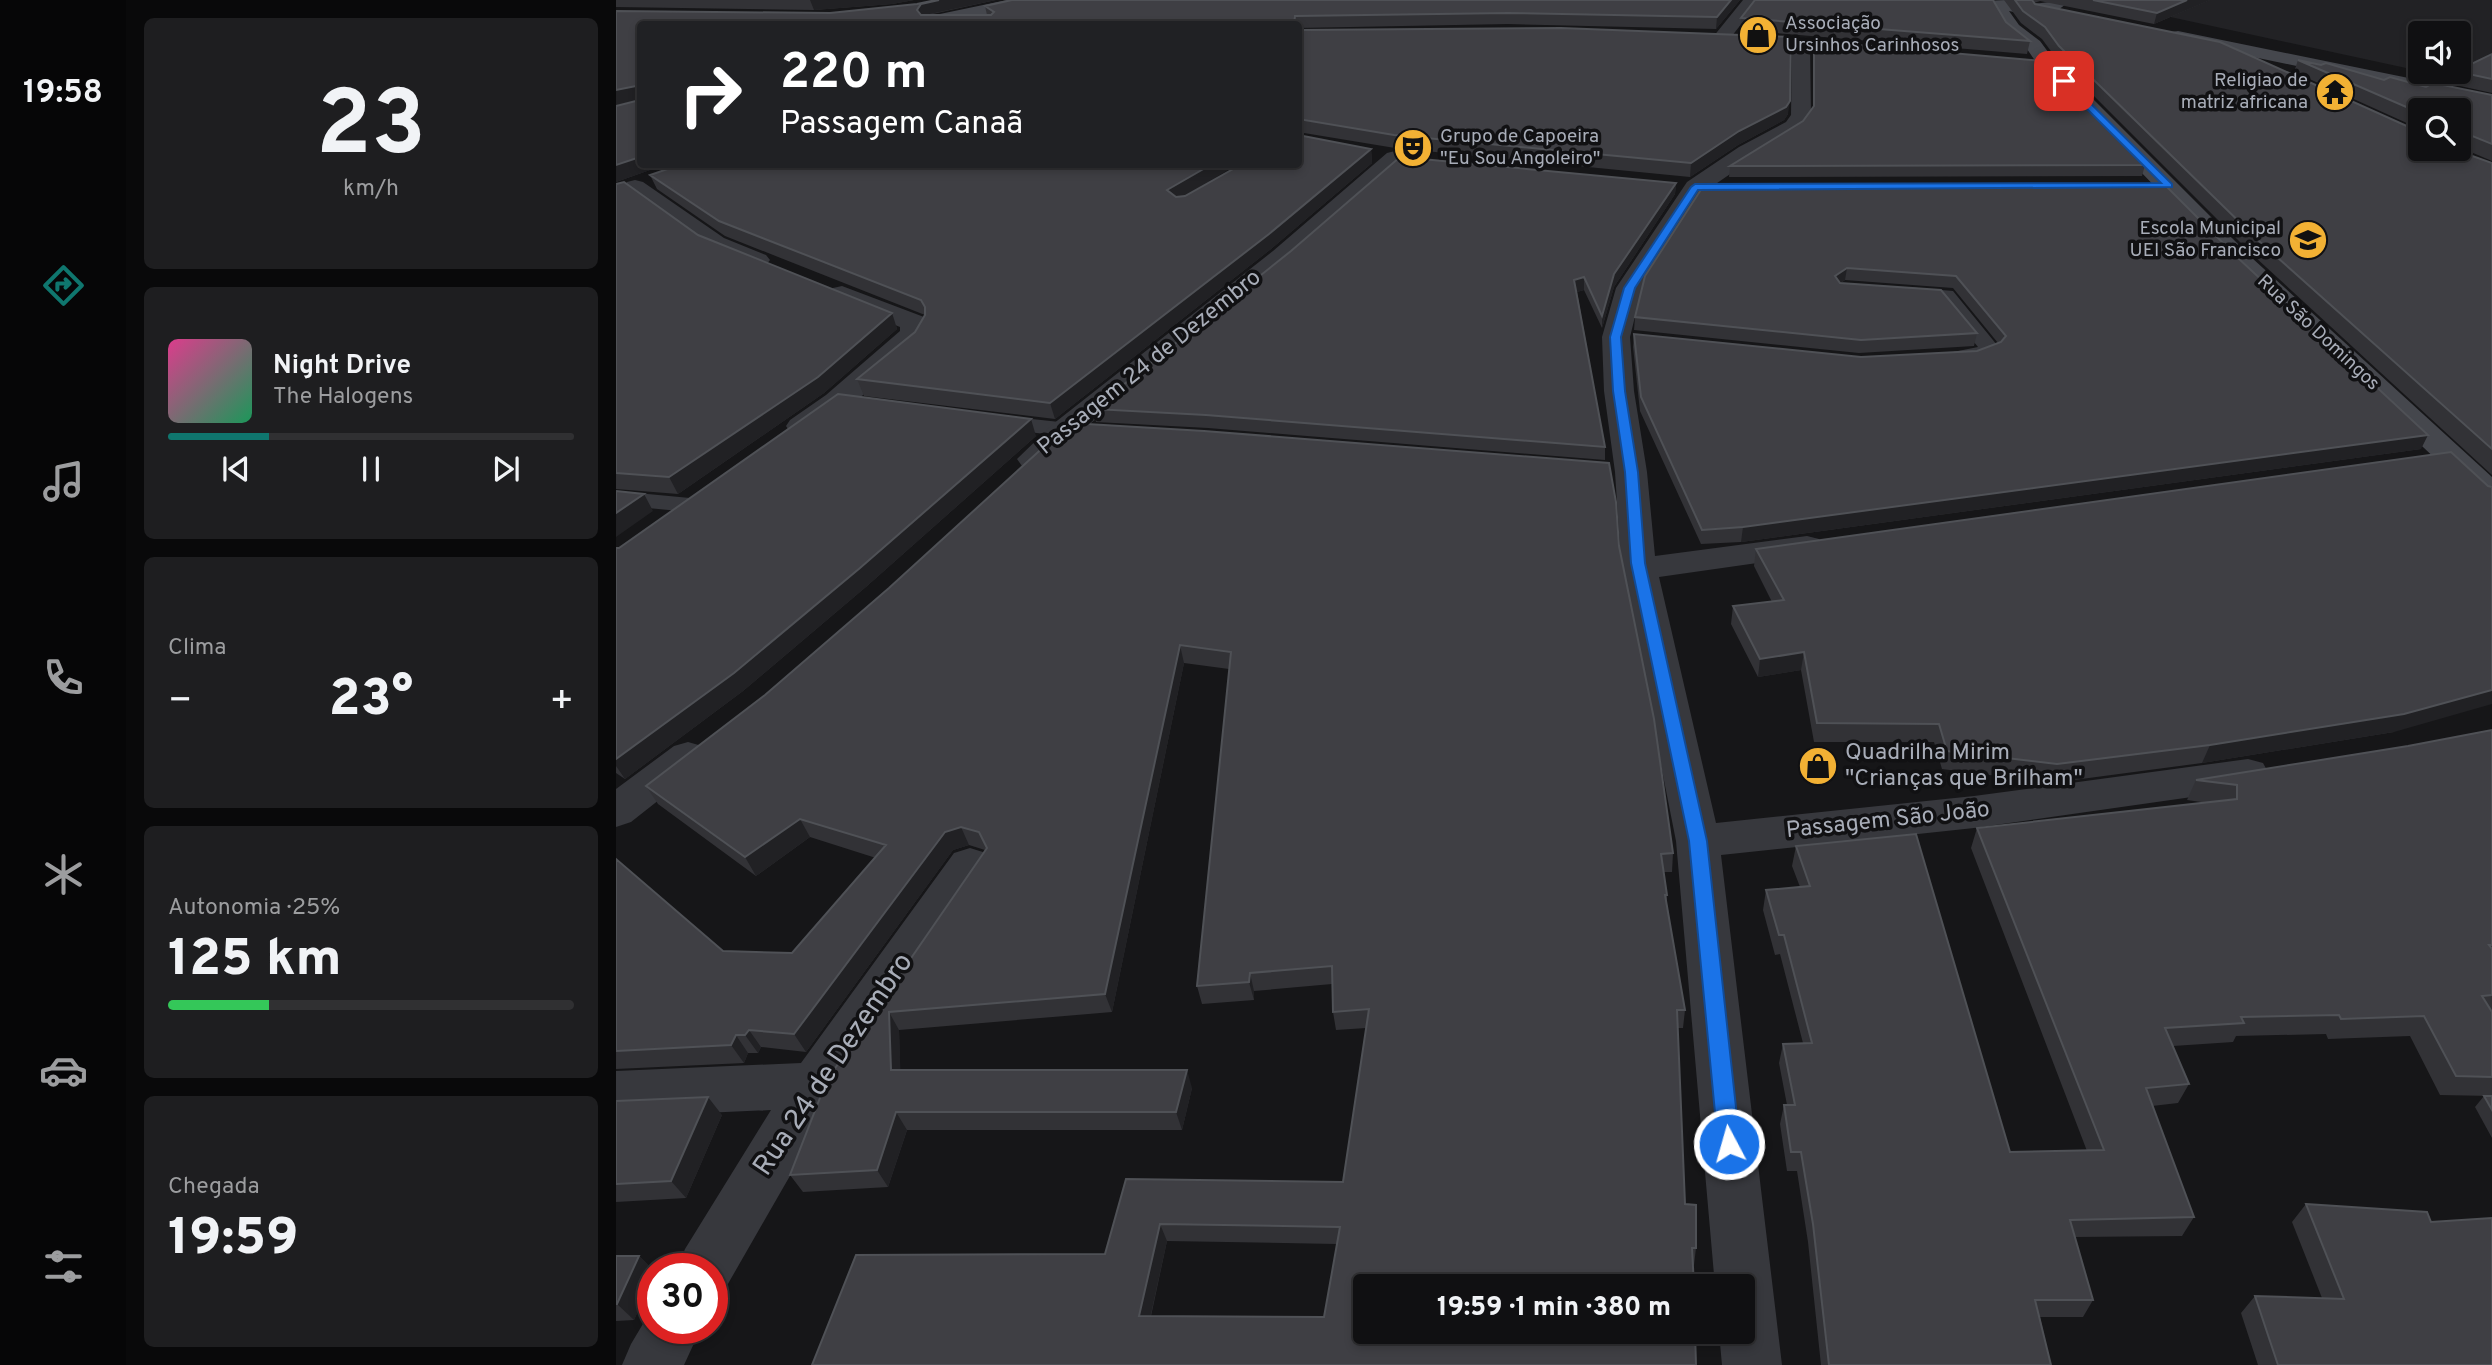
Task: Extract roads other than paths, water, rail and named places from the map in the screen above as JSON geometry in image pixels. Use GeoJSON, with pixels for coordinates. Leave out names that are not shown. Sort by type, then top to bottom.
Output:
{"type":"FeatureCollection","features":[{"type":"Feature","properties":{"kind":"street"},"geometry":{"type":"LineString","coordinates":[[919,19],[957,0]]}},
{"type":"Feature","properties":{"kind":"street"},"geometry":{"type":"LineString","coordinates":[[919,19],[1032,0]]}},
{"type":"Feature","properties":{"kind":"street"},"geometry":{"type":"LineString","coordinates":[[1749,39],[1716,36],[1752,0]]}},
{"type":"Feature","properties":{"kind":"street"},"geometry":{"type":"LineString","coordinates":[[2035,9],[2055,6],[2061,0]]}},
{"type":"Feature","properties":{"kind":"street"},"geometry":{"type":"LineString","coordinates":[[1993,1],[2012,7],[2077,16]]}},
{"type":"Feature","properties":{"kind":"street","name":"Rua São Domingos"},"geometry":{"type":"LineString","coordinates":[[1993,1],[2034,57],[2169,186],[2243,263],[2492,494]]}},
{"type":"Feature","properties":{"kind":"street"},"geometry":{"type":"LineString","coordinates":[[2034,57],[2035,9]]}},
{"type":"Feature","properties":{"kind":"street"},"geometry":{"type":"LineString","coordinates":[[919,19],[945,21]]}},
{"type":"Feature","properties":{"kind":"street"},"geometry":{"type":"LineString","coordinates":[[2283,77],[2214,44],[2165,27],[2492,89]]}},
{"type":"Feature","properties":{"kind":"street"},"geometry":{"type":"LineString","coordinates":[[1752,1365],[1698,841],[1618,471],[1619,391],[1629,338],[1629,288],[1682,186],[1793,126],[1801,116],[1801,43]]}},
{"type":"Feature","properties":{"kind":"street"},"geometry":{"type":"LineString","coordinates":[[2214,44],[2492,101]]}},
{"type":"Feature","properties":{"kind":"street","name":"Passagem 24 de Dezembro"},"geometry":{"type":"LineString","coordinates":[[1014,476],[1064,430],[1282,256],[1396,158]]}},
{"type":"Feature","properties":{"kind":"street"},"geometry":{"type":"LineString","coordinates":[[636,186],[715,243],[777,268]]}},
{"type":"Feature","properties":{"kind":"street"},"geometry":{"type":"LineString","coordinates":[[1682,186],[1737,187]]}},
{"type":"Feature","properties":{"kind":"street"},"geometry":{"type":"LineString","coordinates":[[2141,186],[2169,186]]}},
{"type":"Feature","properties":{"kind":"street"},"geometry":{"type":"LineString","coordinates":[[780,441],[849,403],[908,341],[914,331],[914,323],[813,283]]}},
{"type":"Feature","properties":{"kind":"street"},"geometry":{"type":"LineString","coordinates":[[2411,462],[2452,457]]}},
{"type":"Feature","properties":{"kind":"street"},"geometry":{"type":"LineString","coordinates":[[648,534],[701,497]]}},
{"type":"Feature","properties":{"kind":"street"},"geometry":{"type":"LineString","coordinates":[[1639,569],[1832,542]]}},
{"type":"Feature","properties":{"kind":"street"},"geometry":{"type":"LineString","coordinates":[[616,811],[715,735]]}},
{"type":"Feature","properties":{"kind":"street","name":"Passagem São João"},"geometry":{"type":"LineString","coordinates":[[1698,841],[1974,812],[2281,770]]}},
{"type":"Feature","properties":{"kind":"street","name":"Rua 24 de Dezembro"},"geometry":{"type":"LineString","coordinates":[[715,1253],[815,1085],[970,865]]}},
{"type":"Feature","properties":{"kind":"street"},"geometry":{"type":"LineString","coordinates":[[616,1094],[815,1085]]}},
{"type":"Feature","properties":{"kind":"street"},"geometry":{"type":"LineString","coordinates":[[652,1365],[663,1344]]}},
{"type":"Feature","properties":{"kind":"lane"},"geometry":{"type":"LineString","coordinates":[[1883,291],[1946,295],[1990,349],[1974,356],[1935,358]]}},
{"type":"Feature","properties":{"kind":"lane"},"geometry":{"type":"LineString","coordinates":[[970,418],[1103,433]]}},
{"type":"Feature","properties":{"kind":"lane"},"geometry":{"type":"LineString","coordinates":[[616,498],[701,497]]}},
{"type":"Feature","properties":{"kind":"place","name":"Associação Ursinhos Carinhosos"},"geometry":{"type":"Point","coordinates":[1758,35]}},
{"type":"Feature","properties":{"kind":"place","name":"Religiao de matriz africana"},"geometry":{"type":"Point","coordinates":[2335,92]}},
{"type":"Feature","properties":{"kind":"place","name":"Grupo de Capoeira \"Eu Sou Angoleiro\""},"geometry":{"type":"Point","coordinates":[1413,148]}},
{"type":"Feature","properties":{"kind":"place","name":"Escola Municipal UEI São Francisco"},"geometry":{"type":"Point","coordinates":[2308,240]}},
{"type":"Feature","properties":{"kind":"place","name":"Quadrilha Mirim \"Crianças que Brilham\""},"geometry":{"type":"Point","coordinates":[1818,766]}}]}
